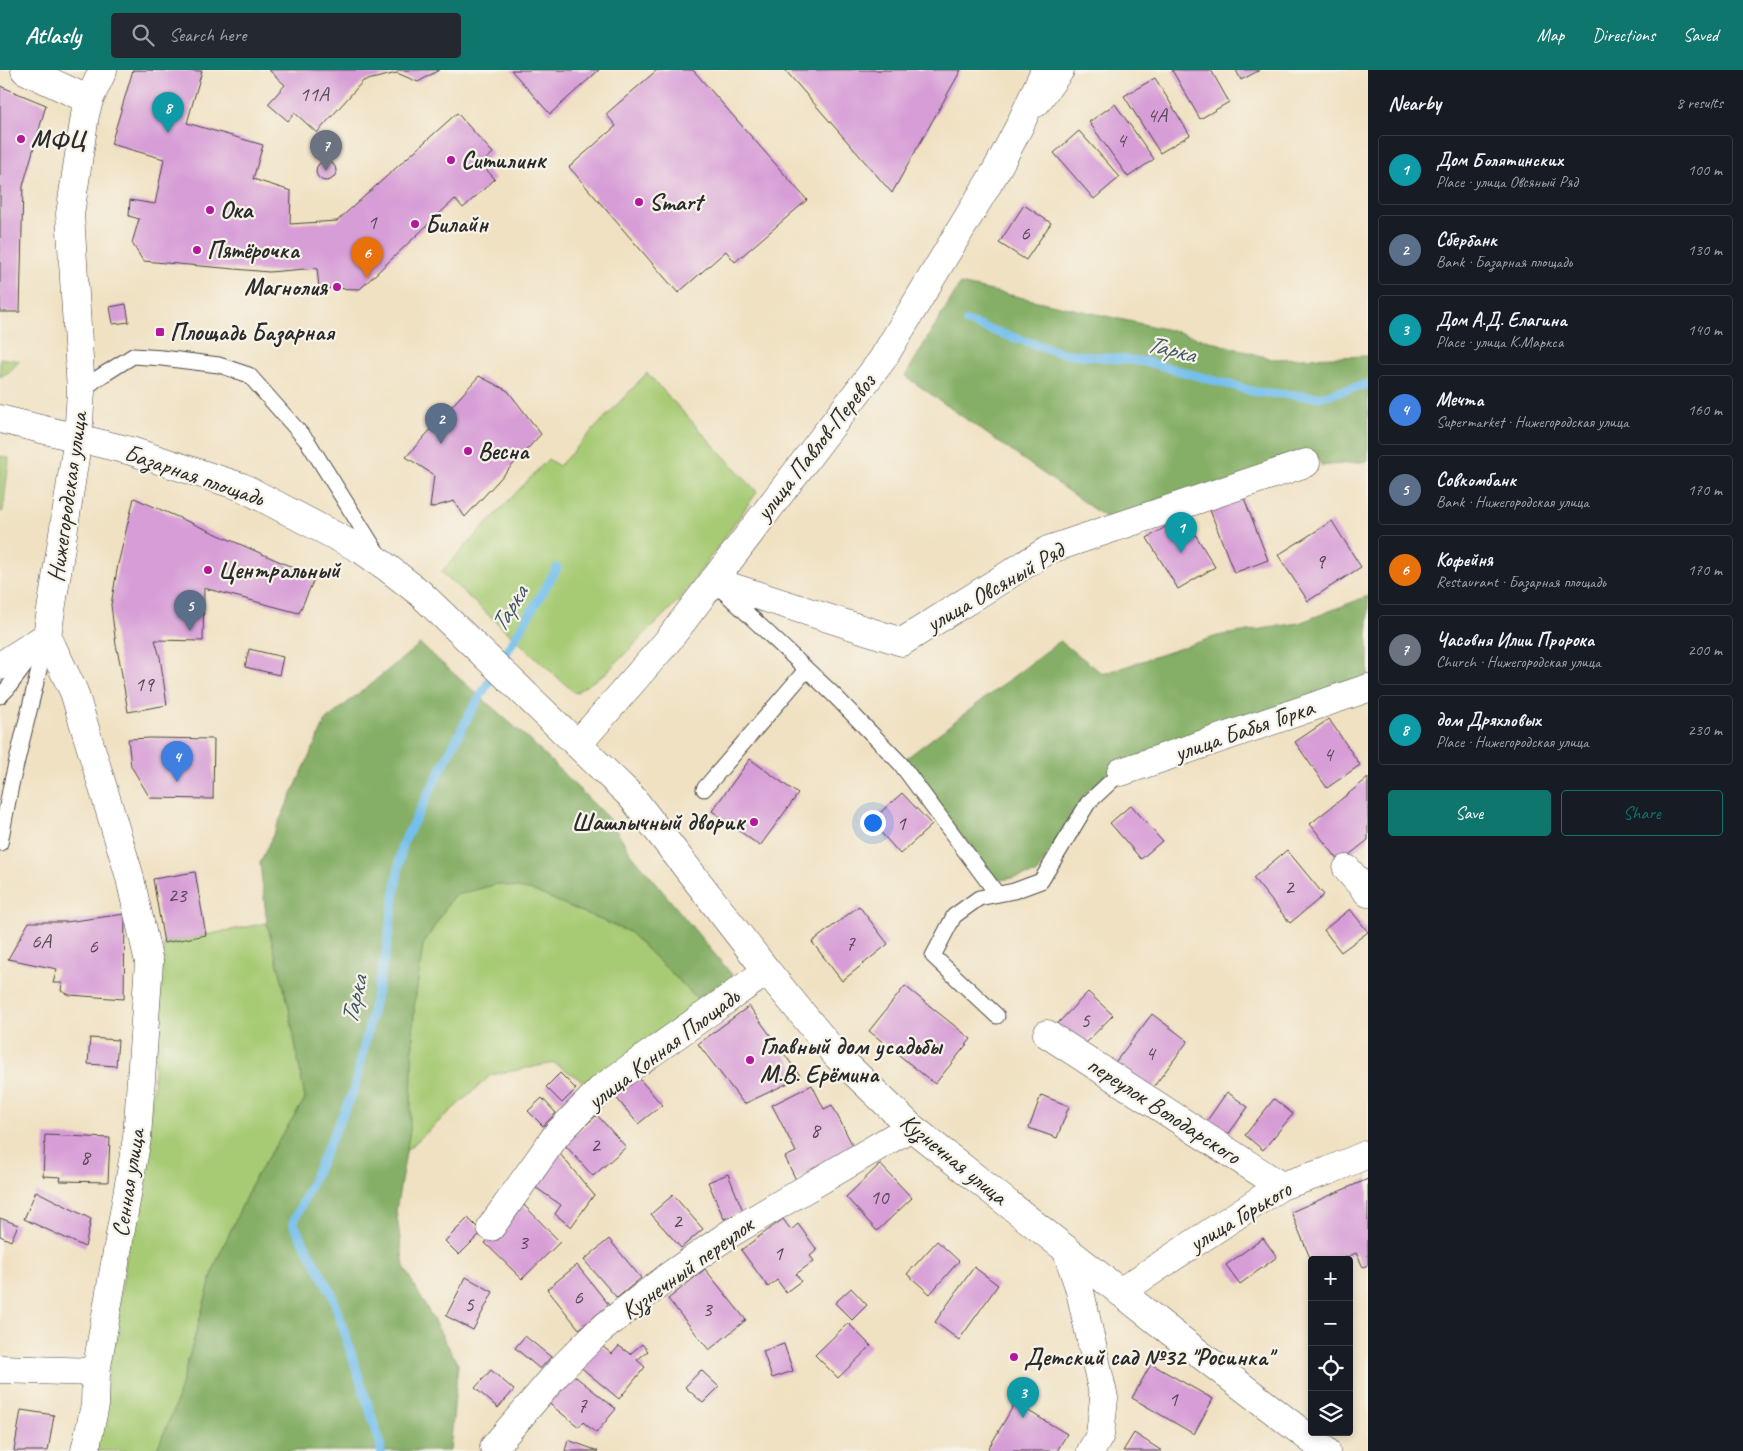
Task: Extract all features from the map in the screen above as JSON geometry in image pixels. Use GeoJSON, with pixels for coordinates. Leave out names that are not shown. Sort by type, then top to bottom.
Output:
{"type":"FeatureCollection","features":[{"type":"Feature","properties":{"kind":"street"},"geometry":{"type":"LineString","coordinates":[[25,70],[89,100]]}},
{"type":"Feature","properties":{"kind":"street","name":"Нижегородская улица"},"geometry":{"type":"LineString","coordinates":[[47,636],[78,438],[81,391],[70,214],[89,100],[103,70]]}},
{"type":"Feature","properties":{"kind":"street","name":"улица Павлов-Перевоз"},"geometry":{"type":"LineString","coordinates":[[578,744],[666,643],[882,360],[997,169],[1045,70]]}},
{"type":"Feature","properties":{"kind":"street","name":"улица Павлов-Перевоз"},"geometry":{"type":"LineString","coordinates":[[1019,127],[1060,70]]}},
{"type":"Feature","properties":{"kind":"street","name":"Базарная площадь"},"geometry":{"type":"LineString","coordinates":[[0,419],[131,451],[242,487],[362,550],[420,593],[542,710]]}},
{"type":"Feature","properties":{"kind":"street","name":"улица Овсяный Ряд"},"geometry":{"type":"LineString","coordinates":[[713,581],[902,642],[1048,550],[1306,463]]}},
{"type":"Feature","properties":{"kind":"street"},"geometry":{"type":"LineString","coordinates":[[0,666],[47,636]]}},
{"type":"Feature","properties":{"kind":"street","name":"Сенная улица"},"geometry":{"type":"LineString","coordinates":[[47,636],[74,692],[128,874],[149,962],[137,1138],[96,1372],[96,1405],[85,1451]]}},
{"type":"Feature","properties":{"kind":"street","name":"улица Бабья Горка"},"geometry":{"type":"LineString","coordinates":[[1121,772],[1368,688]]}},
{"type":"Feature","properties":{"kind":"street","name":"Кузнечная улица"},"geometry":{"type":"LineString","coordinates":[[542,710],[632,796],[767,971],[837,1056],[910,1126],[1120,1292],[1326,1451]]}},
{"type":"Feature","properties":{"kind":"street"},"geometry":{"type":"LineString","coordinates":[[1347,870],[1368,893]]}},
{"type":"Feature","properties":{"kind":"street","name":"улица Конная Площадь"},"geometry":{"type":"LineString","coordinates":[[491,1228],[556,1134],[602,1088],[767,971]]}},
{"type":"Feature","properties":{"kind":"street","name":"переулок Володарского"},"geometry":{"type":"LineString","coordinates":[[1047,1034],[1281,1186]]}},
{"type":"Feature","properties":{"kind":"street","name":"Кузнечный переулок"},"geometry":{"type":"LineString","coordinates":[[494,1448],[561,1369],[600,1331],[670,1276],[731,1234],[910,1126]]}},
{"type":"Feature","properties":{"kind":"street","name":"улица Горького"},"geometry":{"type":"LineString","coordinates":[[1120,1292],[1281,1186],[1328,1171],[1368,1154]]}},
{"type":"Feature","properties":{"kind":"street"},"geometry":{"type":"LineString","coordinates":[[1066,1249],[1079,1287],[1104,1398],[1100,1435],[1091,1451]]}},
{"type":"Feature","properties":{"kind":"street"},"geometry":{"type":"LineString","coordinates":[[0,1369],[96,1372]]}},
{"type":"Feature","properties":{"kind":"lane"},"geometry":{"type":"LineString","coordinates":[[81,391],[133,356],[219,366],[249,375],[308,442],[385,566]]}},
{"type":"Feature","properties":{"kind":"lane"},"geometry":{"type":"LineString","coordinates":[[713,581],[834,695],[900,763],[997,894]]}},
{"type":"Feature","properties":{"kind":"lane"},"geometry":{"type":"LineString","coordinates":[[0,696],[47,636]]}},
{"type":"Feature","properties":{"kind":"lane"},"geometry":{"type":"LineString","coordinates":[[0,843],[11,785],[47,636]]}},
{"type":"Feature","properties":{"kind":"lane"},"geometry":{"type":"LineString","coordinates":[[704,790],[806,670]]}},
{"type":"Feature","properties":{"kind":"lane"},"geometry":{"type":"LineString","coordinates":[[997,1016],[932,956],[954,916],[979,898],[1014,890],[1041,881],[1088,803],[1121,772]]}},
{"type":"Feature","properties":{"kind":"green space"},"geometry":{"type":"Polygon","coordinates":[[[960,284],[1174,331],[1272,359],[1368,356],[1368,461],[1322,466],[1313,451],[1116,525],[905,376],[960,284]]]}},
{"type":"Feature","properties":{"kind":"green space"},"geometry":{"type":"Polygon","coordinates":[[[0,358],[20,361],[9,372],[0,377],[0,358]]]}},
{"type":"Feature","properties":{"kind":"green space"},"geometry":{"type":"Polygon","coordinates":[[[647,373],[757,492],[681,598],[606,673],[575,693],[441,572],[548,459],[559,466],[647,373]]]}},
{"type":"Feature","properties":{"kind":"green space"},"geometry":{"type":"Polygon","coordinates":[[[0,456],[9,458],[3,511],[0,512],[0,456]]]}},
{"type":"Feature","properties":{"kind":"green space"},"geometry":{"type":"Polygon","coordinates":[[[1368,596],[1368,679],[1117,764],[1085,794],[1036,874],[988,882],[900,763],[1060,641],[1103,674],[1217,636],[1299,623],[1368,596]]]}},
{"type":"Feature","properties":{"kind":"green space"},"geometry":{"type":"Polygon","coordinates":[[[420,644],[532,742],[610,820],[630,852],[737,981],[703,1004],[629,932],[533,891],[497,884],[453,896],[423,945],[414,1008],[410,1130],[396,1210],[404,1267],[458,1364],[450,1451],[156,1451],[174,1410],[215,1265],[254,1179],[305,1099],[288,1003],[267,923],[260,863],[326,720],[420,644]]]}},
{"type":"Feature","properties":{"kind":"green space"},"geometry":{"type":"Polygon","coordinates":[[[497,884],[534,891],[629,932],[703,1004],[592,1087],[554,1063],[491,1075],[406,1151],[410,1130],[414,1008],[423,945],[453,896],[497,884]]]}},
{"type":"Feature","properties":{"kind":"green space"},"geometry":{"type":"Polygon","coordinates":[[[267,923],[288,1003],[305,1099],[254,1179],[215,1265],[174,1410],[156,1451],[96,1451],[153,1088],[164,943],[267,923]]]}},
{"type":"Feature","properties":{"kind":"building"},"geometry":{"type":"Polygon","coordinates":[[[133,70],[202,71],[187,123],[263,145],[253,179],[291,191],[290,224],[337,221],[457,113],[493,153],[481,164],[495,179],[463,208],[455,199],[360,289],[319,288],[317,268],[269,272],[143,261],[132,243],[139,219],[129,216],[130,200],[155,204],[164,159],[111,144],[133,70]]]}},
{"type":"Feature","properties":{"kind":"building"},"geometry":{"type":"Polygon","coordinates":[[[269,70],[439,70],[418,82],[397,73],[363,81],[317,133],[295,113],[288,121],[268,104],[285,85],[269,70]]]}},
{"type":"Feature","properties":{"kind":"building"},"geometry":{"type":"Polygon","coordinates":[[[511,70],[599,70],[550,114],[511,70]]]}},
{"type":"Feature","properties":{"kind":"building"},"geometry":{"type":"Polygon","coordinates":[[[657,70],[693,70],[807,200],[735,262],[726,251],[678,293],[569,167],[616,126],[606,114],[657,70]]]}},
{"type":"Feature","properties":{"kind":"building"},"geometry":{"type":"Polygon","coordinates":[[[785,70],[961,70],[892,193],[785,70]]]}},
{"type":"Feature","properties":{"kind":"building"},"geometry":{"type":"Polygon","coordinates":[[[1172,70],[1211,70],[1229,102],[1200,119],[1172,70]]]}},
{"type":"Feature","properties":{"kind":"building"},"geometry":{"type":"Polygon","coordinates":[[[1236,70],[1260,70],[1241,80],[1236,70]]]}},
{"type":"Feature","properties":{"kind":"building"},"geometry":{"type":"Polygon","coordinates":[[[1155,78],[1190,135],[1160,153],[1124,96],[1155,78]]]}},
{"type":"Feature","properties":{"kind":"building"},"geometry":{"type":"Polygon","coordinates":[[[0,86],[46,105],[23,186],[20,312],[0,312],[0,86]]]}},
{"type":"Feature","properties":{"kind":"building"},"geometry":{"type":"Polygon","coordinates":[[[1115,104],[1154,159],[1128,177],[1089,122],[1115,104]]]}},
{"type":"Feature","properties":{"kind":"building"},"geometry":{"type":"Polygon","coordinates":[[[1079,131],[1120,177],[1094,199],[1054,153],[1079,131]]]}},
{"type":"Feature","properties":{"kind":"building"},"geometry":{"type":"Polygon","coordinates":[[[326,161],[333,164],[336,171],[333,178],[326,181],[319,178],[316,171],[319,164],[326,161]]]}},
{"type":"Feature","properties":{"kind":"building"},"geometry":{"type":"Polygon","coordinates":[[[1024,205],[1051,223],[1026,260],[999,243],[1024,205]]]}},
{"type":"Feature","properties":{"kind":"building"},"geometry":{"type":"Polygon","coordinates":[[[126,304],[129,322],[113,324],[110,307],[126,304]]]}},
{"type":"Feature","properties":{"kind":"building","name":"Весна"},"geometry":{"type":"Polygon","coordinates":[[[479,376],[508,391],[541,434],[465,517],[454,501],[430,508],[434,475],[406,457],[479,376]]]}},
{"type":"Feature","properties":{"kind":"building","name":"Центральный"},"geometry":{"type":"Polygon","coordinates":[[[134,498],[315,577],[299,613],[204,588],[203,641],[155,640],[160,657],[167,705],[128,712],[111,605],[118,564],[134,498]]]}},
{"type":"Feature","properties":{"kind":"building"},"geometry":{"type":"Polygon","coordinates":[[[1244,498],[1268,560],[1234,573],[1210,510],[1244,498]]]}},
{"type":"Feature","properties":{"kind":"building"},"geometry":{"type":"Polygon","coordinates":[[[1184,516],[1215,567],[1178,589],[1147,538],[1184,516]]]}},
{"type":"Feature","properties":{"kind":"building"},"geometry":{"type":"Polygon","coordinates":[[[1332,521],[1361,567],[1308,601],[1278,555],[1332,521]]]}},
{"type":"Feature","properties":{"kind":"building"},"geometry":{"type":"Polygon","coordinates":[[[249,649],[283,657],[279,675],[245,667],[249,649]]]}},
{"type":"Feature","properties":{"kind":"building"},"geometry":{"type":"Polygon","coordinates":[[[1329,719],[1360,765],[1327,788],[1295,742],[1329,719]]]}},
{"type":"Feature","properties":{"kind":"building"},"geometry":{"type":"Polygon","coordinates":[[[128,739],[214,739],[213,799],[150,798],[131,766],[128,739]]]}},
{"type":"Feature","properties":{"kind":"building"},"geometry":{"type":"Polygon","coordinates":[[[750,759],[798,794],[760,846],[712,811],[750,759]]]}},
{"type":"Feature","properties":{"kind":"building"},"geometry":{"type":"Polygon","coordinates":[[[1368,778],[1368,840],[1340,862],[1310,824],[1368,778]]]}},
{"type":"Feature","properties":{"kind":"building"},"geometry":{"type":"Polygon","coordinates":[[[902,793],[932,825],[900,854],[871,821],[902,793]]]}},
{"type":"Feature","properties":{"kind":"building"},"geometry":{"type":"Polygon","coordinates":[[[1131,805],[1162,841],[1141,859],[1110,823],[1131,805]]]}},
{"type":"Feature","properties":{"kind":"building"},"geometry":{"type":"Polygon","coordinates":[[[1287,850],[1324,895],[1290,923],[1253,878],[1287,850]]]}},
{"type":"Feature","properties":{"kind":"building"},"geometry":{"type":"Polygon","coordinates":[[[195,872],[206,935],[164,943],[153,879],[195,872]]]}},
{"type":"Feature","properties":{"kind":"building"},"geometry":{"type":"Polygon","coordinates":[[[859,906],[888,944],[842,981],[812,942],[859,906]]]}},
{"type":"Feature","properties":{"kind":"building"},"geometry":{"type":"Polygon","coordinates":[[[1350,909],[1368,932],[1341,952],[1324,930],[1350,909]]]}},
{"type":"Feature","properties":{"kind":"building"},"geometry":{"type":"Polygon","coordinates":[[[125,914],[124,999],[70,995],[61,991],[62,983],[53,983],[57,969],[8,959],[29,922],[66,922],[125,914]]]}},
{"type":"Feature","properties":{"kind":"building"},"geometry":{"type":"Polygon","coordinates":[[[905,986],[971,1039],[935,1084],[869,1031],[905,986]]]}},
{"type":"Feature","properties":{"kind":"building"},"geometry":{"type":"Polygon","coordinates":[[[1088,992],[1113,1015],[1081,1048],[1057,1024],[1088,992]]]}},
{"type":"Feature","properties":{"kind":"building","name":"Главный дом усадьбы М.В. Ерёмина"},"geometry":{"type":"Polygon","coordinates":[[[749,1006],[801,1077],[744,1104],[698,1044],[749,1006]]]}},
{"type":"Feature","properties":{"kind":"building"},"geometry":{"type":"Polygon","coordinates":[[[1152,1014],[1188,1041],[1149,1093],[1113,1065],[1152,1014]]]}},
{"type":"Feature","properties":{"kind":"building"},"geometry":{"type":"Polygon","coordinates":[[[90,1038],[118,1040],[116,1066],[88,1064],[90,1038]]]}},
{"type":"Feature","properties":{"kind":"building"},"geometry":{"type":"Polygon","coordinates":[[[560,1073],[576,1089],[562,1103],[546,1087],[560,1073]]]}},
{"type":"Feature","properties":{"kind":"building"},"geometry":{"type":"Polygon","coordinates":[[[637,1076],[662,1105],[638,1124],[614,1095],[637,1076]]]}},
{"type":"Feature","properties":{"kind":"building"},"geometry":{"type":"Polygon","coordinates":[[[812,1085],[824,1109],[832,1105],[855,1150],[796,1180],[785,1157],[796,1152],[772,1105],[812,1085]]]}},
{"type":"Feature","properties":{"kind":"building"},"geometry":{"type":"Polygon","coordinates":[[[1227,1092],[1248,1107],[1225,1139],[1204,1125],[1227,1092]]]}},
{"type":"Feature","properties":{"kind":"building"},"geometry":{"type":"Polygon","coordinates":[[[1041,1095],[1069,1106],[1057,1138],[1029,1128],[1041,1095]]]}},
{"type":"Feature","properties":{"kind":"building"},"geometry":{"type":"Polygon","coordinates":[[[542,1098],[556,1113],[543,1126],[528,1111],[542,1098]]]}},
{"type":"Feature","properties":{"kind":"building"},"geometry":{"type":"Polygon","coordinates":[[[1274,1099],[1293,1114],[1263,1150],[1245,1135],[1274,1099]]]}},
{"type":"Feature","properties":{"kind":"building"},"geometry":{"type":"Polygon","coordinates":[[[597,1115],[626,1147],[593,1176],[564,1144],[597,1115]]]}},
{"type":"Feature","properties":{"kind":"building"},"geometry":{"type":"Polygon","coordinates":[[[45,1135],[110,1138],[108,1182],[60,1181],[61,1177],[43,1176],[45,1135]]]}},
{"type":"Feature","properties":{"kind":"building"},"geometry":{"type":"Polygon","coordinates":[[[560,1154],[594,1195],[571,1227],[555,1214],[561,1205],[532,1185],[548,1163],[560,1154]]]}},
{"type":"Feature","properties":{"kind":"building"},"geometry":{"type":"Polygon","coordinates":[[[880,1164],[912,1198],[877,1231],[846,1197],[880,1164]]]}},
{"type":"Feature","properties":{"kind":"building"},"geometry":{"type":"Polygon","coordinates":[[[728,1174],[743,1211],[724,1219],[708,1182],[728,1174]]]}},
{"type":"Feature","properties":{"kind":"building"},"geometry":{"type":"Polygon","coordinates":[[[1368,1179],[1368,1265],[1363,1267],[1356,1253],[1349,1256],[1309,1256],[1291,1212],[1368,1179]]]}},
{"type":"Feature","properties":{"kind":"building"},"geometry":{"type":"Polygon","coordinates":[[[36,1191],[91,1219],[85,1247],[24,1219],[36,1191]]]}},
{"type":"Feature","properties":{"kind":"building"},"geometry":{"type":"Polygon","coordinates":[[[673,1195],[703,1229],[681,1248],[651,1214],[673,1195]]]}},
{"type":"Feature","properties":{"kind":"building"},"geometry":{"type":"Polygon","coordinates":[[[524,1205],[560,1242],[522,1279],[485,1243],[524,1205]]]}},
{"type":"Feature","properties":{"kind":"building"},"geometry":{"type":"Polygon","coordinates":[[[0,1218],[18,1225],[11,1241],[0,1236],[0,1218]]]}},
{"type":"Feature","properties":{"kind":"building"},"geometry":{"type":"Polygon","coordinates":[[[468,1218],[482,1232],[459,1255],[445,1241],[468,1218]]]}},
{"type":"Feature","properties":{"kind":"building"},"geometry":{"type":"Polygon","coordinates":[[[783,1219],[791,1230],[798,1224],[817,1250],[810,1256],[814,1261],[796,1274],[801,1281],[786,1292],[777,1280],[768,1287],[741,1250],[783,1219]]]}},
{"type":"Feature","properties":{"kind":"building"},"geometry":{"type":"Polygon","coordinates":[[[1263,1238],[1277,1257],[1240,1284],[1226,1265],[1263,1238]]]}},
{"type":"Feature","properties":{"kind":"building"},"geometry":{"type":"Polygon","coordinates":[[[609,1239],[641,1278],[617,1298],[584,1260],[609,1239]]]}},
{"type":"Feature","properties":{"kind":"building"},"geometry":{"type":"Polygon","coordinates":[[[937,1241],[959,1261],[930,1294],[907,1274],[937,1241]]]}},
{"type":"Feature","properties":{"kind":"building"},"geometry":{"type":"Polygon","coordinates":[[[577,1265],[609,1305],[579,1329],[547,1289],[577,1265]]]}},
{"type":"Feature","properties":{"kind":"building"},"geometry":{"type":"Polygon","coordinates":[[[974,1267],[998,1285],[959,1340],[935,1322],[974,1267]]]}},
{"type":"Feature","properties":{"kind":"building"},"geometry":{"type":"Polygon","coordinates":[[[705,1269],[746,1320],[709,1350],[668,1299],[705,1269]]]}},
{"type":"Feature","properties":{"kind":"building"},"geometry":{"type":"Polygon","coordinates":[[[466,1277],[493,1292],[473,1330],[446,1316],[466,1277]]]}},
{"type":"Feature","properties":{"kind":"building"},"geometry":{"type":"Polygon","coordinates":[[[851,1288],[867,1305],[852,1320],[835,1303],[851,1288]]]}},
{"type":"Feature","properties":{"kind":"building"},"geometry":{"type":"Polygon","coordinates":[[[848,1323],[871,1346],[838,1378],[815,1355],[848,1323]]]}},
{"type":"Feature","properties":{"kind":"building"},"geometry":{"type":"Polygon","coordinates":[[[525,1336],[551,1357],[540,1369],[515,1348],[525,1336]]]}},
{"type":"Feature","properties":{"kind":"building"},"geometry":{"type":"Polygon","coordinates":[[[597,1342],[612,1354],[619,1346],[630,1354],[642,1344],[648,1351],[637,1360],[645,1367],[619,1399],[578,1365],[597,1342]]]}},
{"type":"Feature","properties":{"kind":"building"},"geometry":{"type":"Polygon","coordinates":[[[784,1344],[793,1371],[772,1378],[763,1351],[784,1344]]]}},
{"type":"Feature","properties":{"kind":"building"},"geometry":{"type":"Polygon","coordinates":[[[1151,1364],[1213,1399],[1194,1434],[1132,1398],[1151,1364]]]}},
{"type":"Feature","properties":{"kind":"building"},"geometry":{"type":"Polygon","coordinates":[[[491,1370],[514,1390],[498,1408],[475,1388],[491,1370]]]}},
{"type":"Feature","properties":{"kind":"building"},"geometry":{"type":"Polygon","coordinates":[[[701,1370],[719,1387],[703,1403],[685,1387],[701,1370]]]}},
{"type":"Feature","properties":{"kind":"building"},"geometry":{"type":"Polygon","coordinates":[[[571,1373],[616,1409],[596,1433],[583,1422],[579,1427],[547,1402],[571,1373]]]}},
{"type":"Feature","properties":{"kind":"building"},"geometry":{"type":"Polygon","coordinates":[[[1015,1403],[1067,1434],[1057,1451],[987,1451],[1015,1403]]]}},
{"type":"Feature","properties":{"kind":"building"},"geometry":{"type":"Polygon","coordinates":[[[21,1410],[54,1415],[48,1451],[14,1451],[21,1410]]]}},
{"type":"Feature","properties":{"kind":"building"},"geometry":{"type":"Polygon","coordinates":[[[1134,1433],[1162,1451],[1123,1451],[1134,1433]]]}},
{"type":"Feature","properties":{"kind":"building"},"geometry":{"type":"Polygon","coordinates":[[[568,1440],[598,1451],[565,1451],[568,1440]]]}},
{"type":"Feature","properties":{"kind":"waterway","name":"Тарка"},"geometry":{"type":"LineString","coordinates":[[967,322],[1061,353],[1147,362],[1256,392],[1319,397],[1368,384]]}},
{"type":"Feature","properties":{"kind":"waterway","name":"Тарка"},"geometry":{"type":"LineString","coordinates":[[381,1451],[380,1442],[332,1294],[293,1223],[354,1090],[386,952],[402,845],[469,715],[557,568]]}},
{"type":"Feature","properties":{"kind":"place","name":"дом Дряхловых"},"geometry":{"type":"Point","coordinates":[168,133]}},
{"type":"Feature","properties":{"kind":"place","name":"МФЦ"},"geometry":{"type":"Point","coordinates":[21,139]}},
{"type":"Feature","properties":{"kind":"place","name":"Ситилинк"},"geometry":{"type":"Point","coordinates":[451,160]}},
{"type":"Feature","properties":{"kind":"place","name":"Часовня Илии Пророка"},"geometry":{"type":"Point","coordinates":[326,171]}},
{"type":"Feature","properties":{"kind":"place","name":"Smart"},"geometry":{"type":"Point","coordinates":[639,202]}},
{"type":"Feature","properties":{"kind":"place","name":"Ока"},"geometry":{"type":"Point","coordinates":[210,210]}},
{"type":"Feature","properties":{"kind":"place","name":"Билайн"},"geometry":{"type":"Point","coordinates":[415,224]}},
{"type":"Feature","properties":{"kind":"place","name":"Пятёрочка"},"geometry":{"type":"Point","coordinates":[197,250]}},
{"type":"Feature","properties":{"kind":"place","name":"Кофейня"},"geometry":{"type":"Point","coordinates":[367,278]}},
{"type":"Feature","properties":{"kind":"place","name":"Магнолия"},"geometry":{"type":"Point","coordinates":[337,287]}},
{"type":"Feature","properties":{"kind":"place","name":"Площадь Базарная"},"geometry":{"type":"Point","coordinates":[160,332]}},
{"type":"Feature","properties":{"kind":"place","name":"Сбербанк"},"geometry":{"type":"Point","coordinates":[441,444]}},
{"type":"Feature","properties":{"kind":"place","name":"Весна"},"geometry":{"type":"Point","coordinates":[468,451]}},
{"type":"Feature","properties":{"kind":"place","name":"Дом Болятинских"},"geometry":{"type":"Point","coordinates":[1181,553]}},
{"type":"Feature","properties":{"kind":"place","name":"Центральный"},"geometry":{"type":"Point","coordinates":[208,570]}},
{"type":"Feature","properties":{"kind":"place","name":"Совкомбанк"},"geometry":{"type":"Point","coordinates":[190,631]}},
{"type":"Feature","properties":{"kind":"place","name":"Мечта"},"geometry":{"type":"Point","coordinates":[177,782]}},
{"type":"Feature","properties":{"kind":"place","name":"Шашлычный дворик"},"geometry":{"type":"Point","coordinates":[754,822]}},
{"type":"Feature","properties":{"kind":"place","name":"Главный дом усадьбы М.В. Ерёмина"},"geometry":{"type":"Point","coordinates":[750,1060]}},
{"type":"Feature","properties":{"kind":"place","name":"Детский сад №32 \"Росинка\""},"geometry":{"type":"Point","coordinates":[1014,1357]}},
{"type":"Feature","properties":{"kind":"place","name":"Дом А.Д. Елагина"},"geometry":{"type":"Point","coordinates":[1023,1418]}}]}
